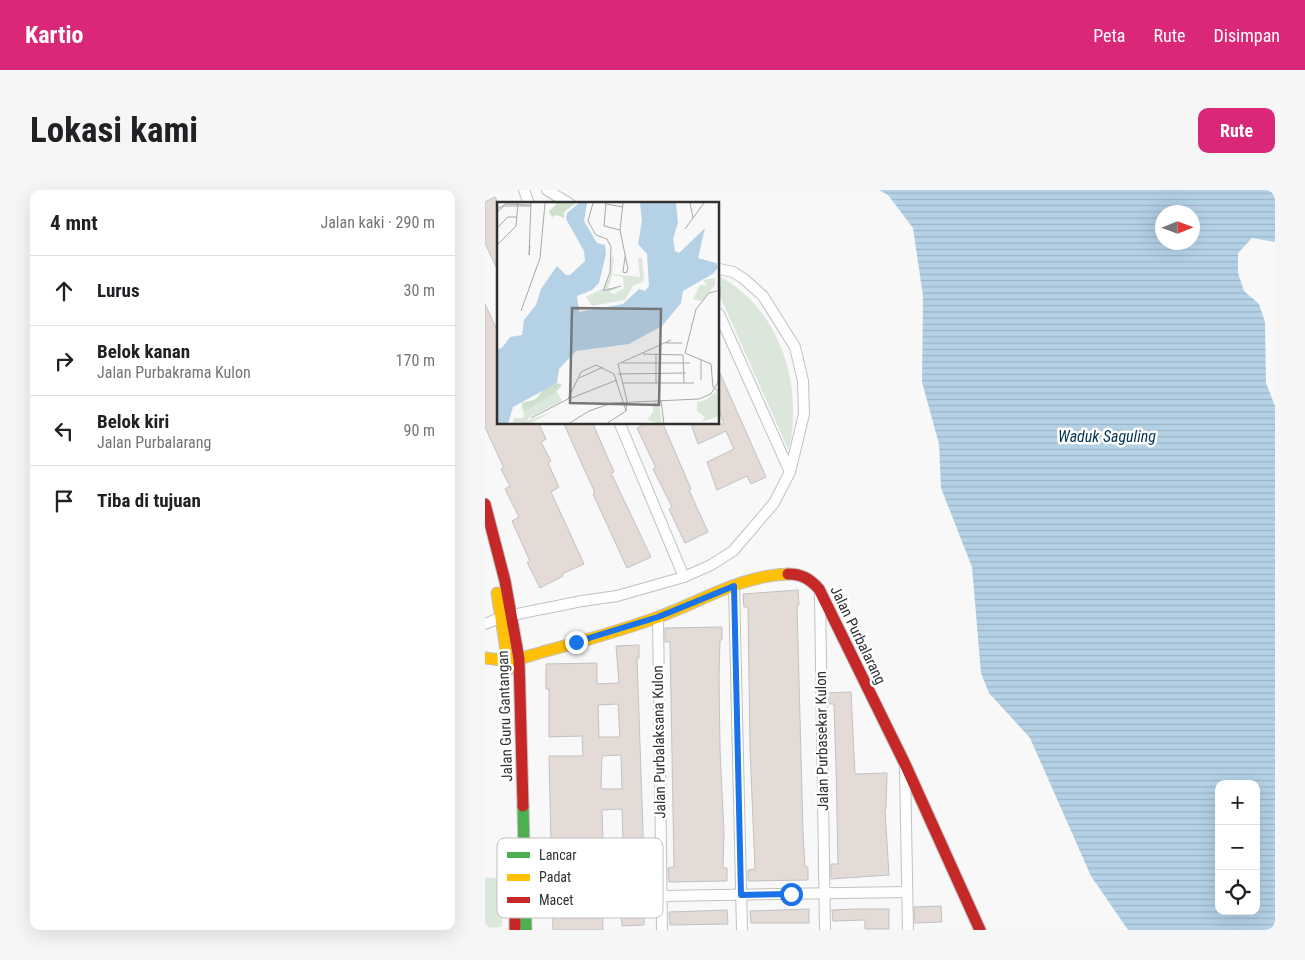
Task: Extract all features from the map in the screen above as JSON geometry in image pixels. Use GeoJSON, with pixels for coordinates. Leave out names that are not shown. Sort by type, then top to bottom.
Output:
{"type":"FeatureCollection","features":[{"type":"Feature","properties":{"kind":"street"},"geometry":{"type":"LineString","coordinates":[[523,190],[528,202]]}},
{"type":"Feature","properties":{"kind":"street"},"geometry":{"type":"LineString","coordinates":[[547,190],[567,202]]}},
{"type":"Feature","properties":{"kind":"street"},"geometry":{"type":"LineString","coordinates":[[485,624],[507,615],[617,596],[684,577],[711,565],[733,551],[774,503],[791,472],[804,414],[803,381],[795,347],[763,296],[733,272],[720,269]]}},
{"type":"Feature","properties":{"kind":"street"},"geometry":{"type":"LineString","coordinates":[[720,316],[791,472]]}},
{"type":"Feature","properties":{"kind":"street"},"geometry":{"type":"LineString","coordinates":[[621,425],[684,577]]}},
{"type":"Feature","properties":{"kind":"street","name":"Jalan Guru Gantangan"},"geometry":{"type":"LineString","coordinates":[[485,504],[494,535],[514,660],[522,838]]}},
{"type":"Feature","properties":{"kind":"street","name":"Jalan Guru Gantangan"},"geometry":{"type":"LineString","coordinates":[[485,533],[507,615]]}},
{"type":"Feature","properties":{"kind":"street","name":"Jalan Purbalarang"},"geometry":{"type":"LineString","coordinates":[[514,660],[658,617],[734,586],[776,574],[797,573],[812,581],[819,589],[905,764],[980,930]]}},
{"type":"Feature","properties":{"kind":"street"},"geometry":{"type":"LineString","coordinates":[[734,586],[742,930]]}},
{"type":"Feature","properties":{"kind":"street","name":"Jalan Purbasekar Kulon"},"geometry":{"type":"LineString","coordinates":[[819,589],[825,930]]}},
{"type":"Feature","properties":{"kind":"street","name":"Jalan Purbalaksana Kulon"},"geometry":{"type":"LineString","coordinates":[[658,617],[660,838]]}},
{"type":"Feature","properties":{"kind":"street"},"geometry":{"type":"LineString","coordinates":[[485,658],[514,660]]}},
{"type":"Feature","properties":{"kind":"street","name":"Jalan Guru Gantangan"},"geometry":{"type":"LineString","coordinates":[[514,660],[514,838]]}},
{"type":"Feature","properties":{"kind":"street"},"geometry":{"type":"LineString","coordinates":[[905,764],[908,930]]}},
{"type":"Feature","properties":{"kind":"street"},"geometry":{"type":"LineString","coordinates":[[663,896],[907,892]]}},
{"type":"Feature","properties":{"kind":"green space"},"geometry":{"type":"Polygon","coordinates":[[[720,277],[751,300],[774,331],[782,349],[792,387],[793,423],[788,449],[720,296],[720,277]]]}},
{"type":"Feature","properties":{"kind":"green space"},"geometry":{"type":"Polygon","coordinates":[[[497,877],[497,918],[502,918],[502,927],[485,928],[485,878],[497,877]]]}},
{"type":"Feature","properties":{"kind":"water","name":"Waduk Saguling"},"geometry":{"type":"Polygon","coordinates":[[[879,190],[1275,190],[1275,242],[1252,238],[1238,253],[1238,273],[1244,291],[1259,304],[1265,322],[1266,383],[1275,406],[1275,930],[1128,930],[1091,876],[1030,738],[989,693],[981,673],[972,567],[941,488],[939,444],[922,382],[923,296],[913,228],[888,195],[879,190]]]}},
{"type":"Feature","properties":{"kind":"building"},"geometry":{"type":"Polygon","coordinates":[[[495,197],[498,202],[497,269],[485,243],[485,202],[495,197]]]}},
{"type":"Feature","properties":{"kind":"building"},"geometry":{"type":"Polygon","coordinates":[[[485,304],[497,330],[497,425],[539,425],[546,439],[541,442],[551,461],[548,463],[559,487],[551,492],[584,564],[562,574],[563,576],[540,588],[527,562],[530,561],[512,521],[519,517],[505,489],[510,486],[501,469],[504,468],[485,427],[485,304]]]}},
{"type":"Feature","properties":{"kind":"building"},"geometry":{"type":"Polygon","coordinates":[[[720,373],[766,477],[751,484],[747,476],[717,490],[707,462],[734,449],[726,431],[698,444],[691,425],[724,424],[720,413],[720,373]]]}},
{"type":"Feature","properties":{"kind":"building"},"geometry":{"type":"Polygon","coordinates":[[[564,425],[593,425],[614,472],[611,473],[651,557],[627,568],[593,494],[595,493],[564,425]]]}},
{"type":"Feature","properties":{"kind":"building"},"geometry":{"type":"Polygon","coordinates":[[[643,425],[663,425],[708,532],[685,543],[669,509],[672,507],[653,469],[656,468],[637,428],[643,425]]]}},
{"type":"Feature","properties":{"kind":"building"},"geometry":{"type":"Polygon","coordinates":[[[798,590],[803,831],[805,867],[808,867],[808,880],[748,881],[748,870],[755,869],[750,749],[748,607],[744,607],[743,594],[798,590]]]}},
{"type":"Feature","properties":{"kind":"building"},"geometry":{"type":"Polygon","coordinates":[[[722,627],[719,677],[720,749],[724,833],[723,868],[727,868],[727,881],[669,882],[668,868],[674,867],[670,642],[665,642],[665,628],[722,627]]]}},
{"type":"Feature","properties":{"kind":"building"},"geometry":{"type":"Polygon","coordinates":[[[639,645],[639,658],[637,658],[643,838],[623,838],[622,809],[602,810],[603,838],[551,838],[549,756],[583,756],[582,736],[549,737],[549,689],[546,689],[546,664],[597,663],[597,684],[619,683],[616,646],[639,645]],[[618,704],[598,705],[599,737],[620,737],[618,704]],[[621,755],[602,756],[601,789],[622,789],[621,755]]]}},
{"type":"Feature","properties":{"kind":"building"},"geometry":{"type":"Polygon","coordinates":[[[851,692],[855,774],[887,773],[885,809],[889,875],[831,879],[831,864],[838,864],[834,704],[829,704],[828,693],[851,692]]]}},
{"type":"Feature","properties":{"kind":"building"},"geometry":{"type":"Polygon","coordinates":[[[941,906],[942,922],[915,923],[914,907],[941,906]]]}},
{"type":"Feature","properties":{"kind":"building"},"geometry":{"type":"Polygon","coordinates":[[[809,909],[809,923],[751,923],[750,911],[809,909]]]}},
{"type":"Feature","properties":{"kind":"building"},"geometry":{"type":"Polygon","coordinates":[[[889,909],[889,929],[865,929],[865,920],[833,921],[832,910],[889,909]]]}},
{"type":"Feature","properties":{"kind":"building"},"geometry":{"type":"Polygon","coordinates":[[[727,910],[728,924],[670,925],[669,912],[727,910]]]}},
{"type":"Feature","properties":{"kind":"building"},"geometry":{"type":"Polygon","coordinates":[[[553,918],[603,918],[603,930],[553,930],[553,918]]]}},
{"type":"Feature","properties":{"kind":"building"},"geometry":{"type":"Polygon","coordinates":[[[621,918],[644,918],[644,925],[622,926],[621,918]]]}},
{"type":"Feature","properties":{"kind":"traffic: fast"},"geometry":{"type":"LineString","coordinates":[[523,806],[524,838]]}},
{"type":"Feature","properties":{"kind":"traffic: fast"},"geometry":{"type":"LineString","coordinates":[[526,918],[526,930]]}},
{"type":"Feature","properties":{"kind":"traffic: slow"},"geometry":{"type":"LineString","coordinates":[[485,658],[509,661],[519,659],[641,623],[738,584],[754,579],[788,574]]}},
{"type":"Feature","properties":{"kind":"traffic: slow"},"geometry":{"type":"LineString","coordinates":[[497,593],[509,669]]}},
{"type":"Feature","properties":{"kind":"traffic: jam"},"geometry":{"type":"LineString","coordinates":[[485,504],[505,581],[519,659],[523,806]]}},
{"type":"Feature","properties":{"kind":"traffic: jam"},"geometry":{"type":"LineString","coordinates":[[788,574],[805,578],[819,589],[905,764],[980,930]]}},
{"type":"Feature","properties":{"kind":"traffic: jam"},"geometry":{"type":"LineString","coordinates":[[515,918],[515,930]]}},
{"type":"Feature","properties":{"kind":"route"},"geometry":{"type":"LineString","coordinates":[[576,642],[658,617],[734,586],[741,895],[791,894]]}}]}
